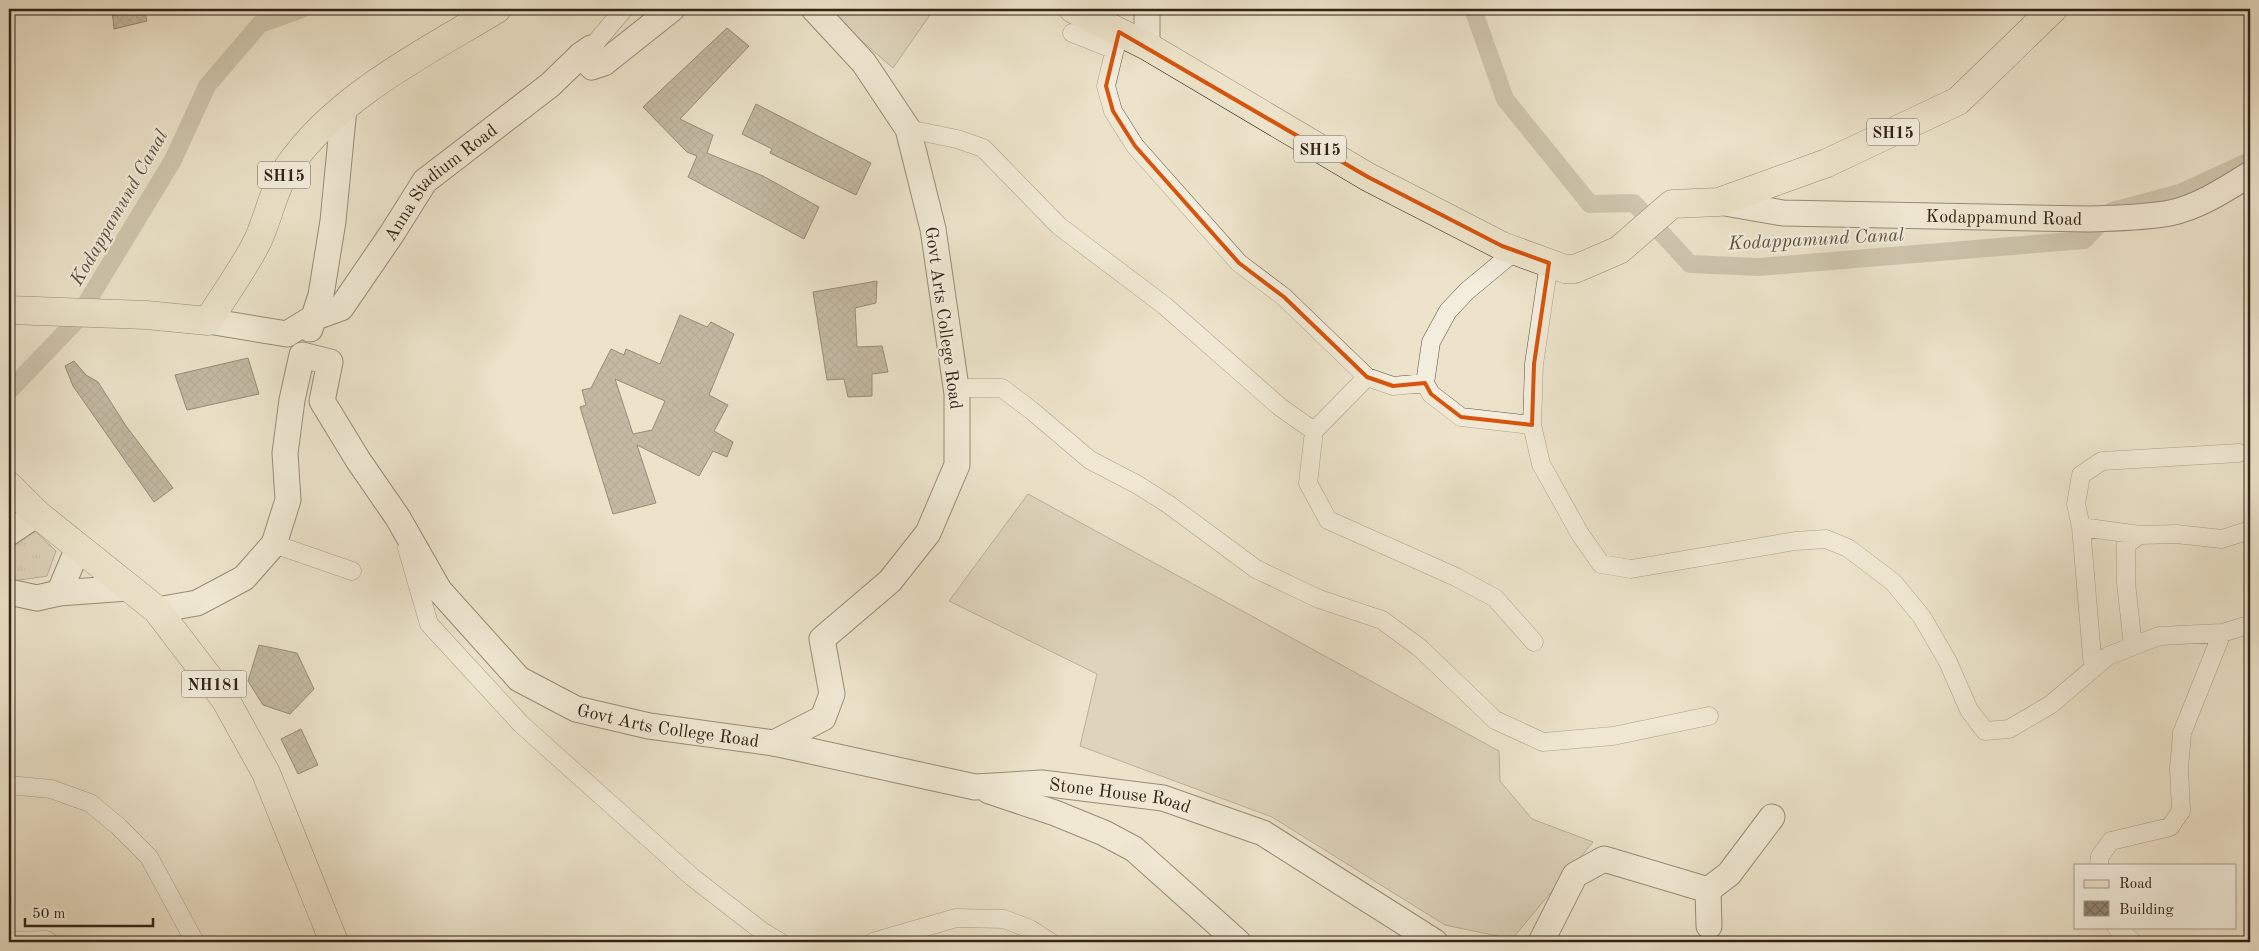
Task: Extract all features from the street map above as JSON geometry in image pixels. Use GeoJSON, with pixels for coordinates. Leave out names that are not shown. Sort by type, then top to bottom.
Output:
{"type":"FeatureCollection","features":[{"type":"Feature","properties":{"kind":"main road","name":"SH15"},"geometry":{"type":"LineString","coordinates":[[208,320],[258,240],[288,167],[313,137],[344,108],[407,63],[498,9]]}},
{"type":"Feature","properties":{"kind":"main road","name":"SH15"},"geometry":{"type":"LineString","coordinates":[[1073,21],[1116,41],[1146,46],[1368,177],[1515,251],[1562,266],[1620,250],[1672,204],[1711,202],[1827,163],[1958,101],[2053,9]]}},
{"type":"Feature","properties":{"kind":"main road"},"geometry":{"type":"LineString","coordinates":[[9,310],[88,312],[208,320]]}},
{"type":"Feature","properties":{"kind":"main road","name":"NH181"},"geometry":{"type":"LineString","coordinates":[[9,487],[37,514],[157,610],[225,699],[266,773],[334,942]]}},
{"type":"Feature","properties":{"kind":"street"},"geometry":{"type":"LineString","coordinates":[[624,9],[586,52],[592,66],[604,63],[672,9]]}},
{"type":"Feature","properties":{"kind":"street","name":"Govt Arts College Road"},"geometry":{"type":"LineString","coordinates":[[302,355],[330,362],[322,401],[358,460],[398,518],[439,590],[519,679],[576,709],[649,726],[774,743],[823,718],[832,694],[822,639],[890,582],[928,533],[957,465],[956,388],[933,229],[908,129],[864,63],[814,9]]}},
{"type":"Feature","properties":{"kind":"street"},"geometry":{"type":"LineString","coordinates":[[1146,46],[1147,9]]}},
{"type":"Feature","properties":{"kind":"street"},"geometry":{"type":"LineString","coordinates":[[1116,41],[1106,86],[1113,111],[1135,146],[1239,263],[1284,297],[1367,377],[1392,386],[1425,383]]}},
{"type":"Feature","properties":{"kind":"street","name":"Anna Stadium Road"},"geometry":{"type":"LineString","coordinates":[[208,320],[287,334],[313,318],[341,308],[425,181],[550,85],[586,52]]}},
{"type":"Feature","properties":{"kind":"street"},"geometry":{"type":"LineString","coordinates":[[157,610],[196,603],[244,578],[274,544],[288,500],[285,453],[292,400],[302,355],[321,295],[333,221],[344,108]]}},
{"type":"Feature","properties":{"kind":"street"},"geometry":{"type":"LineString","coordinates":[[908,129],[957,139],[983,148],[1059,226],[1164,306],[1280,407],[1314,432]]}},
{"type":"Feature","properties":{"kind":"street","name":"Kodappamund Road"},"geometry":{"type":"LineString","coordinates":[[1711,202],[1783,213],[2129,217],[2172,212],[2218,194],[2250,174]]}},
{"type":"Feature","properties":{"kind":"street"},"geometry":{"type":"LineString","coordinates":[[1515,251],[1467,291],[1448,311],[1431,342],[1425,383],[1431,394],[1462,417],[1532,425]]}},
{"type":"Feature","properties":{"kind":"street"},"geometry":{"type":"LineString","coordinates":[[1562,266],[1534,364],[1532,425],[1541,464],[1580,534],[1601,564],[1632,569],[1747,549],[1826,539],[1848,548],[1893,582],[1922,616],[1948,662],[1970,710],[1985,731],[2009,729],[2050,705],[2108,656],[2133,646],[2159,636],[2222,633],[2245,626],[2250,627]]}},
{"type":"Feature","properties":{"kind":"street"},"geometry":{"type":"LineString","coordinates":[[1367,377],[1314,432],[1308,483],[1328,520],[1456,577],[1495,598],[1534,642]]}},
{"type":"Feature","properties":{"kind":"street"},"geometry":{"type":"LineString","coordinates":[[956,388],[1002,388],[1090,460],[1138,485],[1168,504],[1256,569],[1319,599],[1382,620],[1420,648],[1495,720],[1543,742],[1613,736],[1709,716]]}},
{"type":"Feature","properties":{"kind":"street"},"geometry":{"type":"LineString","coordinates":[[2094,668],[2081,527],[2076,504],[2081,475],[2102,460],[2239,453]]}},
{"type":"Feature","properties":{"kind":"street"},"geometry":{"type":"LineString","coordinates":[[9,533],[37,514]]}},
{"type":"Feature","properties":{"kind":"street"},"geometry":{"type":"LineString","coordinates":[[398,518],[429,624],[521,724],[692,877],[763,932],[780,942]]}},
{"type":"Feature","properties":{"kind":"street"},"geometry":{"type":"LineString","coordinates":[[2081,527],[2140,535],[2176,534],[2222,538],[2250,530]]}},
{"type":"Feature","properties":{"kind":"street"},"geometry":{"type":"LineString","coordinates":[[2133,646],[2126,583],[2126,544],[2140,535]]}},
{"type":"Feature","properties":{"kind":"street"},"geometry":{"type":"LineString","coordinates":[[274,544],[352,571]]}},
{"type":"Feature","properties":{"kind":"street"},"geometry":{"type":"LineString","coordinates":[[58,594],[78,548]]}},
{"type":"Feature","properties":{"kind":"street"},"geometry":{"type":"LineString","coordinates":[[9,592],[37,598],[58,594],[128,588]]}},
{"type":"Feature","properties":{"kind":"street"},"geometry":{"type":"LineString","coordinates":[[2098,864],[2100,856],[2111,841],[2170,827],[2181,811],[2179,768],[2182,733],[2222,633]]}},
{"type":"Feature","properties":{"kind":"street","name":"Stone House Road"},"geometry":{"type":"LineString","coordinates":[[774,743],[975,787],[1042,783],[1162,798],[1263,833],[1435,942]]}},
{"type":"Feature","properties":{"kind":"street"},"geometry":{"type":"LineString","coordinates":[[9,785],[51,789],[90,803],[118,826],[149,857],[195,942]]}},
{"type":"Feature","properties":{"kind":"street"},"geometry":{"type":"LineString","coordinates":[[975,787],[1055,813],[1104,833],[1134,849],[1238,942]]}},
{"type":"Feature","properties":{"kind":"street"},"geometry":{"type":"LineString","coordinates":[[1708,890],[1729,874],[1772,816]]}},
{"type":"Feature","properties":{"kind":"street"},"geometry":{"type":"LineString","coordinates":[[1541,942],[1575,875],[1604,859],[1708,890]]}},
{"type":"Feature","properties":{"kind":"street"},"geometry":{"type":"LineString","coordinates":[[1708,890],[1709,926]]}},
{"type":"Feature","properties":{"kind":"street"},"geometry":{"type":"LineString","coordinates":[[873,942],[956,918],[1004,919],[1030,929],[1050,942]]}},
{"type":"Feature","properties":{"kind":"street"},"geometry":{"type":"LineString","coordinates":[[2117,928],[2134,942]]}},
{"type":"Feature","properties":{"kind":"street"},"geometry":{"type":"LineString","coordinates":[[9,941],[47,940],[49,942]]}},
{"type":"Feature","properties":{"kind":"highlighted area"},"geometry":{"type":"Polygon","coordinates":[[[1119,32],[1368,177],[1502,246],[1549,263],[1534,364],[1532,425],[1461,417],[1431,394],[1425,383],[1393,386],[1367,377],[1284,297],[1239,263],[1135,146],[1113,111],[1106,86],[1119,32]]]}},
{"type":"Feature","properties":{"kind":"green space"},"geometry":{"type":"Polygon","coordinates":[[[825,9],[934,9],[893,68],[825,9]]]}},
{"type":"Feature","properties":{"kind":"green space"},"geometry":{"type":"Polygon","coordinates":[[[1028,494],[1499,751],[1500,781],[1532,819],[1593,842],[1512,939],[1445,925],[1272,817],[1080,746],[1097,674],[949,601],[1028,494]]]}},
{"type":"Feature","properties":{"kind":"green space"},"geometry":{"type":"Polygon","coordinates":[[[27,523],[56,551],[47,576],[13,581],[9,568],[11,548],[18,527],[27,523]]]}},
{"type":"Feature","properties":{"kind":"building"},"geometry":{"type":"Polygon","coordinates":[[[112,9],[144,9],[147,21],[114,29],[112,9]]]}},
{"type":"Feature","properties":{"kind":"building"},"geometry":{"type":"Polygon","coordinates":[[[727,28],[749,46],[680,119],[713,135],[707,153],[763,176],[819,207],[804,239],[688,177],[697,156],[687,152],[643,107],[727,28]]]}},
{"type":"Feature","properties":{"kind":"building"},"geometry":{"type":"Polygon","coordinates":[[[756,104],[871,163],[856,195],[770,153],[772,149],[742,134],[756,104]]]}},
{"type":"Feature","properties":{"kind":"building"},"geometry":{"type":"Polygon","coordinates":[[[877,281],[876,303],[855,308],[857,347],[882,346],[888,372],[872,374],[872,396],[848,397],[844,379],[827,380],[813,292],[877,281]]]}},
{"type":"Feature","properties":{"kind":"building"},"geometry":{"type":"Polygon","coordinates":[[[680,315],[707,327],[711,322],[734,334],[709,395],[728,405],[714,431],[733,442],[727,457],[713,451],[699,476],[637,445],[656,503],[613,514],[580,407],[586,405],[582,390],[591,388],[611,349],[624,355],[626,349],[660,364],[680,315]],[[615,379],[633,434],[652,430],[665,401],[615,379]]]}},
{"type":"Feature","properties":{"kind":"building"},"geometry":{"type":"Polygon","coordinates":[[[248,358],[259,394],[187,410],[175,375],[248,358]]]}},
{"type":"Feature","properties":{"kind":"building"},"geometry":{"type":"Polygon","coordinates":[[[74,361],[86,375],[98,382],[126,426],[173,488],[154,502],[73,386],[65,366],[74,361]]]}},
{"type":"Feature","properties":{"kind":"building"},"geometry":{"type":"Polygon","coordinates":[[[259,645],[297,653],[314,689],[290,714],[263,705],[248,681],[259,645]]]}},
{"type":"Feature","properties":{"kind":"building"},"geometry":{"type":"Polygon","coordinates":[[[301,729],[318,765],[298,774],[281,739],[301,729]]]}},
{"type":"Feature","properties":{"kind":"waterway","name":"Kodappamund Canal"},"geometry":{"type":"LineString","coordinates":[[9,391],[75,322],[173,160],[207,86],[260,24],[302,9]]}},
{"type":"Feature","properties":{"kind":"waterway","name":"Kodappamund Canal"},"geometry":{"type":"LineString","coordinates":[[1473,9],[1505,99],[1590,204],[1634,203],[1690,264],[1759,267],[2084,240],[2112,211],[2180,193],[2250,161]]}}]}
